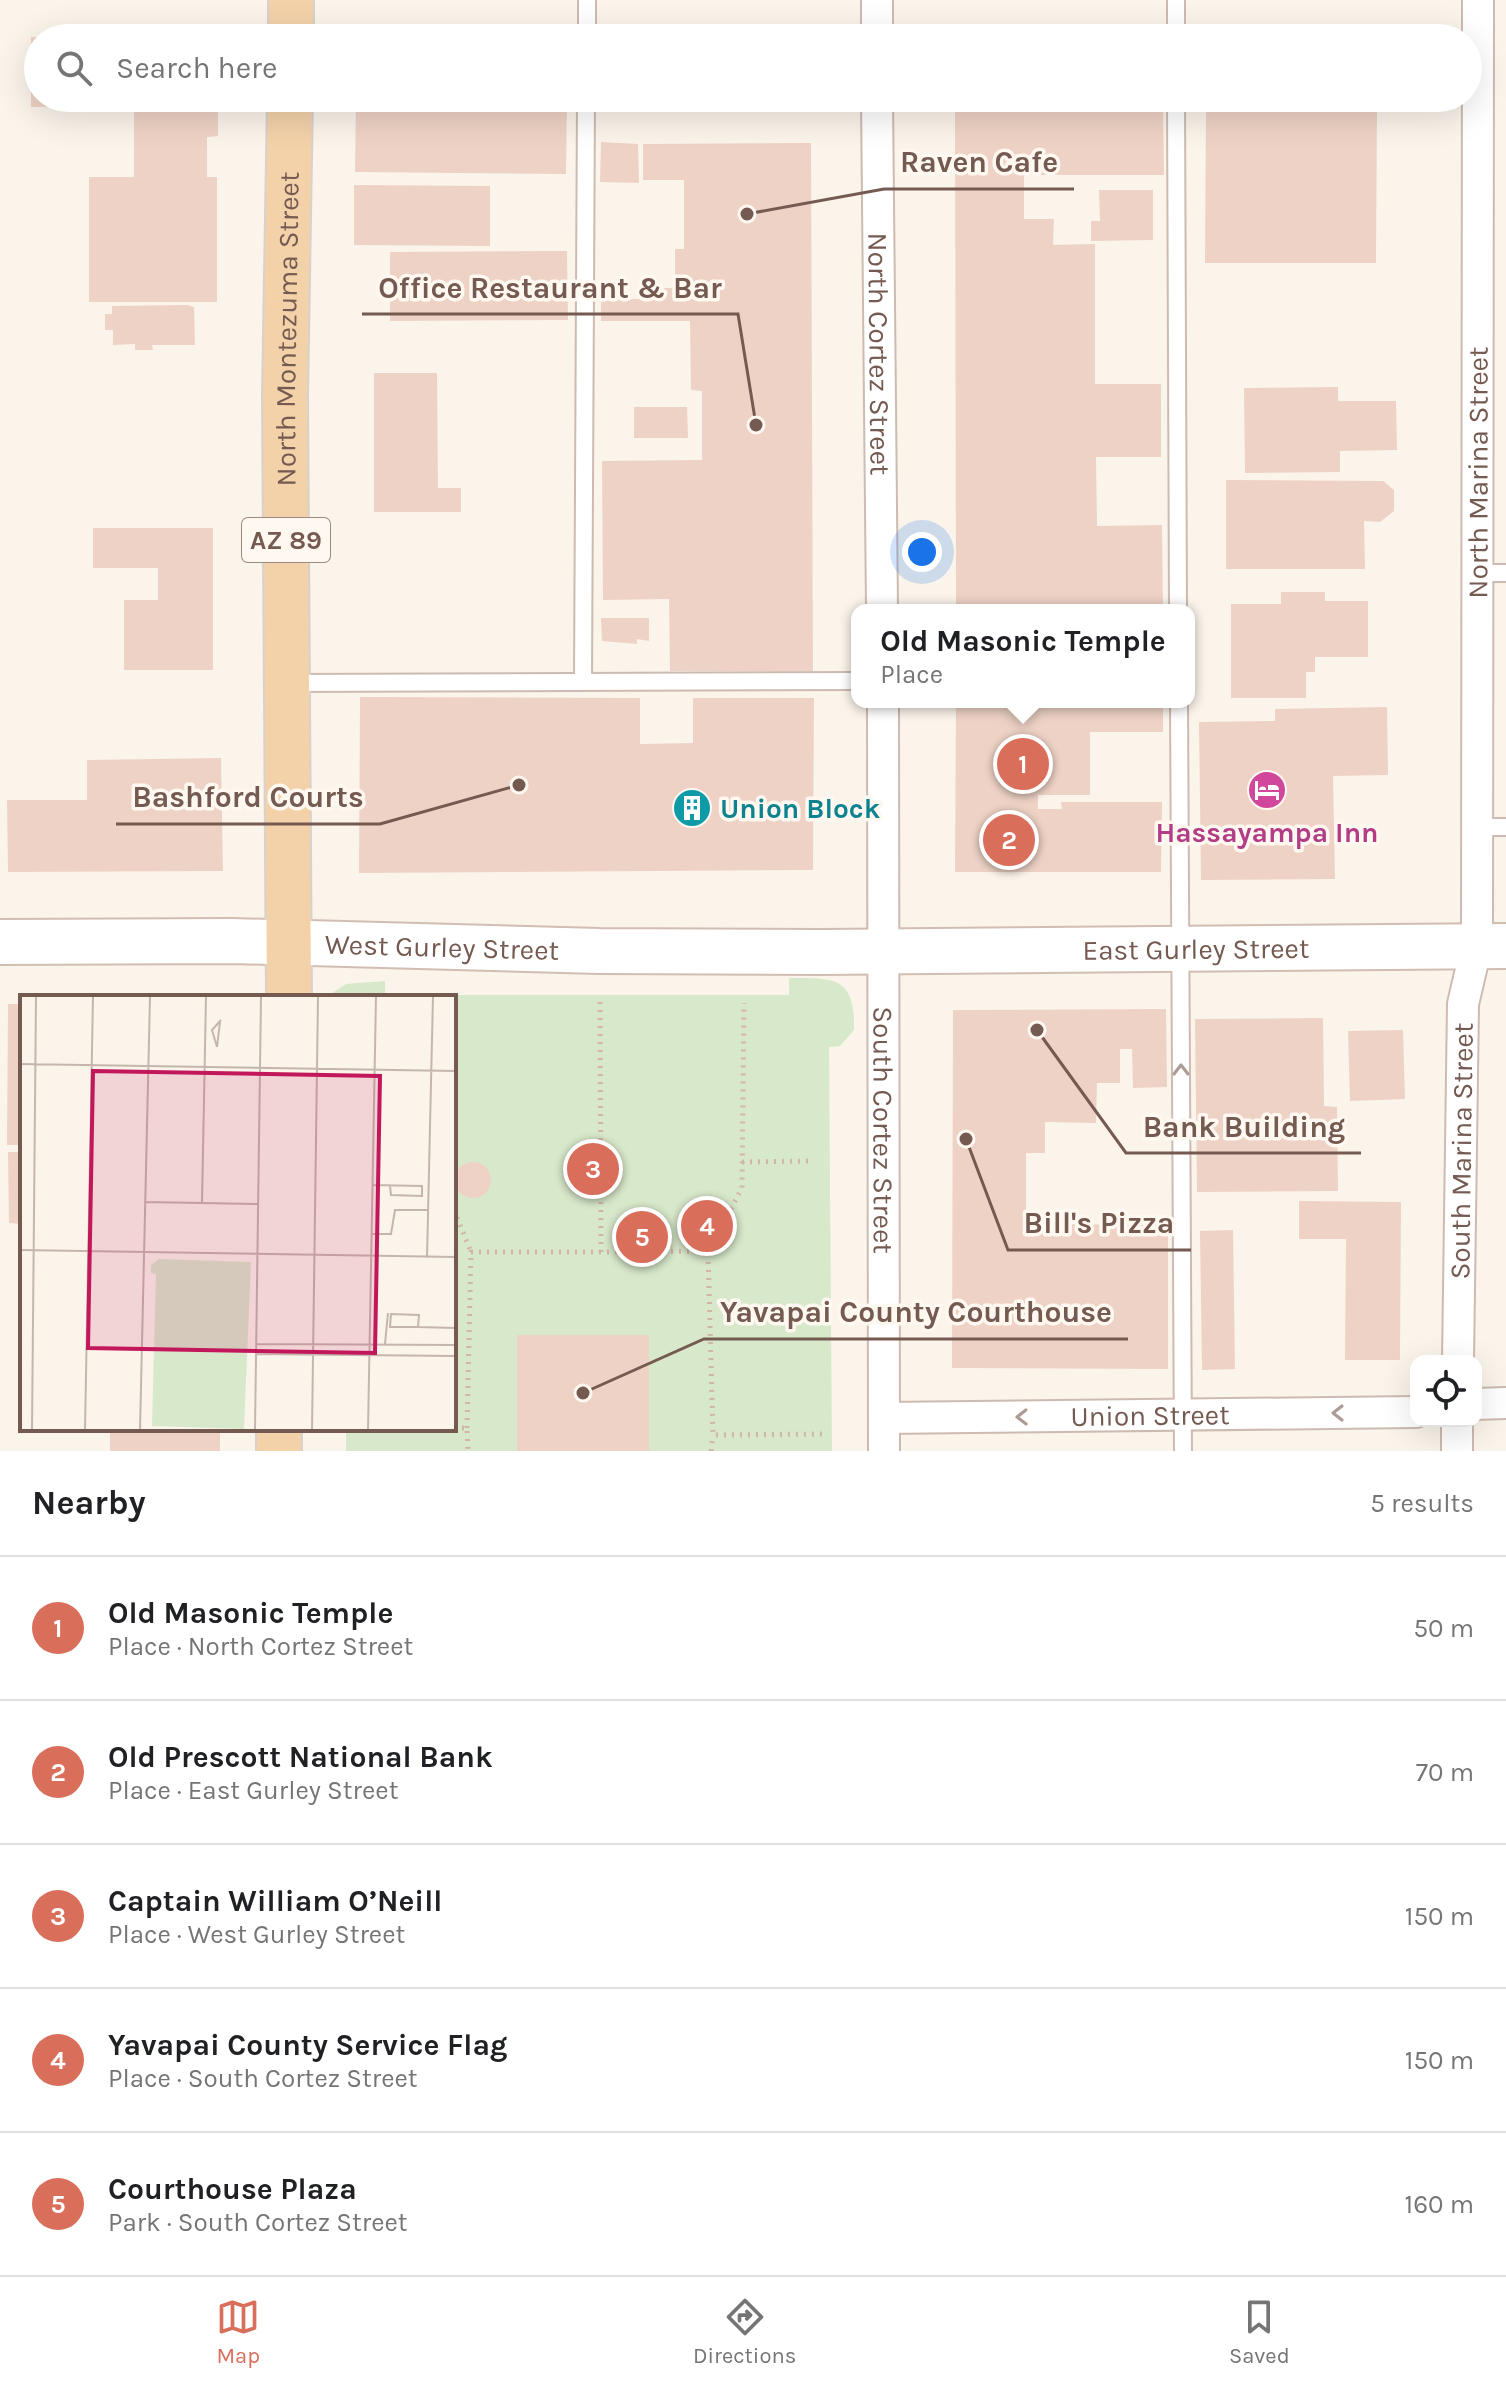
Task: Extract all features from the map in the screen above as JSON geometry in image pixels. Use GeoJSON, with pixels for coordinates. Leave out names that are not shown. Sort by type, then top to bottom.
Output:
{"type":"FeatureCollection","features":[{"type":"Feature","properties":{"kind":"main road"},"geometry":{"type":"LineString","coordinates":[[291,0],[291,24]]}},
{"type":"Feature","properties":{"kind":"main road","name":"North Montezuma Street"},"geometry":{"type":"LineString","coordinates":[[289,943],[285,396],[290,112]]}},
{"type":"Feature","properties":{"kind":"main road","name":"West Gurley Street"},"geometry":{"type":"LineString","coordinates":[[0,942],[885,952]]}},
{"type":"Feature","properties":{"kind":"main road","name":"AZ 89"},"geometry":{"type":"LineString","coordinates":[[289,943],[289,995]]}},
{"type":"Feature","properties":{"kind":"main road","name":"East Gurley Street"},"geometry":{"type":"LineString","coordinates":[[885,952],[1492,945]]}},
{"type":"Feature","properties":{"kind":"street"},"geometry":{"type":"LineString","coordinates":[[877,0],[877,24]]}},
{"type":"Feature","properties":{"kind":"street","name":"North Marina Street"},"geometry":{"type":"LineString","coordinates":[[1478,0],[1479,24]]}},
{"type":"Feature","properties":{"kind":"street","name":"North Cortez Street"},"geometry":{"type":"LineString","coordinates":[[877,112],[882,604]]}},
{"type":"Feature","properties":{"kind":"street","name":"North Marina Street"},"geometry":{"type":"LineString","coordinates":[[1481,112],[1492,573],[1492,945]]}},
{"type":"Feature","properties":{"kind":"street"},"geometry":{"type":"LineString","coordinates":[[883,708],[885,952]]}},
{"type":"Feature","properties":{"kind":"street","name":"South Marina Street"},"geometry":{"type":"LineString","coordinates":[[1458,1355],[1463,1004],[1492,945]]}},
{"type":"Feature","properties":{"kind":"street","name":"South Cortez Street"},"geometry":{"type":"LineString","coordinates":[[884,1451],[885,952]]}},
{"type":"Feature","properties":{"kind":"street"},"geometry":{"type":"LineString","coordinates":[[1482,1404],[1506,1403]]}},
{"type":"Feature","properties":{"kind":"street","name":"Union Street"},"geometry":{"type":"LineString","coordinates":[[884,1418],[1410,1412]]}},
{"type":"Feature","properties":{"kind":"street"},"geometry":{"type":"LineString","coordinates":[[1457,1427],[1457,1451]]}},
{"type":"Feature","properties":{"kind":"lane"},"geometry":{"type":"LineString","coordinates":[[587,0],[587,24]]}},
{"type":"Feature","properties":{"kind":"lane"},"geometry":{"type":"LineString","coordinates":[[1176,0],[1176,24]]}},
{"type":"Feature","properties":{"kind":"lane"},"geometry":{"type":"LineString","coordinates":[[583,682],[586,112]]}},
{"type":"Feature","properties":{"kind":"lane"},"geometry":{"type":"LineString","coordinates":[[1176,112],[1178,604]]}},
{"type":"Feature","properties":{"kind":"lane"},"geometry":{"type":"LineString","coordinates":[[286,683],[851,681]]}},
{"type":"Feature","properties":{"kind":"lane"},"geometry":{"type":"LineString","coordinates":[[1179,708],[1183,1451]]}},
{"type":"Feature","properties":{"kind":"path"},"geometry":{"type":"LineString","coordinates":[[600,1002],[601,1252]]}},
{"type":"Feature","properties":{"kind":"path"},"geometry":{"type":"LineString","coordinates":[[711,1451],[708,1251],[742,1188],[744,1003]]}},
{"type":"Feature","properties":{"kind":"path"},"geometry":{"type":"LineString","coordinates":[[742,1162],[809,1161]]}},
{"type":"Feature","properties":{"kind":"path"},"geometry":{"type":"LineString","coordinates":[[456,1215],[471,1252],[468,1451]]}},
{"type":"Feature","properties":{"kind":"path"},"geometry":{"type":"LineString","coordinates":[[471,1252],[708,1251]]}},
{"type":"Feature","properties":{"kind":"path"},"geometry":{"type":"LineString","coordinates":[[456,1428],[467,1428]]}},
{"type":"Feature","properties":{"kind":"path"},"geometry":{"type":"LineString","coordinates":[[713,1435],[827,1434]]}},
{"type":"Feature","properties":{"kind":"green space"},"geometry":{"type":"Polygon","coordinates":[[[789,978],[830,980],[846,990],[853,1013],[854,1030],[840,1046],[829,1047],[832,1451],[346,1451],[346,1431],[456,1431],[456,995],[789,995],[789,978]]]}},
{"type":"Feature","properties":{"kind":"green space"},"geometry":{"type":"Polygon","coordinates":[[[385,981],[385,995],[331,995],[346,984],[385,981]]]}},
{"type":"Feature","properties":{"kind":"building"},"geometry":{"type":"Polygon","coordinates":[[[134,112],[218,112],[218,136],[207,137],[207,177],[217,177],[217,302],[89,302],[89,177],[134,177],[134,112]]]}},
{"type":"Feature","properties":{"kind":"building"},"geometry":{"type":"Polygon","coordinates":[[[356,112],[567,112],[566,174],[355,172],[356,112]]]}},
{"type":"Feature","properties":{"kind":"building"},"geometry":{"type":"Polygon","coordinates":[[[955,112],[1163,112],[1164,175],[1024,175],[1024,219],[1054,219],[1053,245],[1095,244],[1095,384],[1161,384],[1161,457],[1096,457],[1097,526],[1162,525],[1163,604],[956,604],[955,112]]]}},
{"type":"Feature","properties":{"kind":"building"},"geometry":{"type":"Polygon","coordinates":[[[1206,112],[1377,112],[1376,263],[1205,263],[1206,112]]]}},
{"type":"Feature","properties":{"kind":"building"},"geometry":{"type":"Polygon","coordinates":[[[601,142],[638,144],[639,183],[600,182],[601,142]]]}},
{"type":"Feature","properties":{"kind":"building"},"geometry":{"type":"Polygon","coordinates":[[[811,143],[813,671],[670,671],[669,599],[603,600],[602,461],[702,460],[702,391],[691,390],[690,321],[601,321],[601,299],[664,299],[664,288],[675,288],[675,249],[684,249],[684,180],[643,180],[643,144],[811,143]]]}},
{"type":"Feature","properties":{"kind":"building"},"geometry":{"type":"Polygon","coordinates":[[[354,185],[490,186],[490,246],[354,245],[354,185]]]}},
{"type":"Feature","properties":{"kind":"building"},"geometry":{"type":"Polygon","coordinates":[[[1099,190],[1153,190],[1153,240],[1091,241],[1091,221],[1100,221],[1099,190]]]}},
{"type":"Feature","properties":{"kind":"building"},"geometry":{"type":"Polygon","coordinates":[[[567,251],[568,320],[390,321],[390,252],[567,251]]]}},
{"type":"Feature","properties":{"kind":"building"},"geometry":{"type":"Polygon","coordinates":[[[112,306],[194,307],[195,345],[152,345],[153,350],[135,350],[135,344],[113,345],[113,330],[105,330],[105,314],[112,314],[112,306]]]}},
{"type":"Feature","properties":{"kind":"building"},"geometry":{"type":"Polygon","coordinates":[[[374,373],[437,373],[438,488],[461,488],[461,512],[374,512],[374,373]]]}},
{"type":"Feature","properties":{"kind":"building"},"geometry":{"type":"Polygon","coordinates":[[[1338,387],[1338,401],[1396,401],[1397,450],[1340,451],[1340,472],[1245,473],[1244,388],[1338,387]]]}},
{"type":"Feature","properties":{"kind":"building"},"geometry":{"type":"Polygon","coordinates":[[[634,407],[687,407],[688,438],[634,438],[634,407]]]}},
{"type":"Feature","properties":{"kind":"building"},"geometry":{"type":"Polygon","coordinates":[[[1226,480],[1383,481],[1394,490],[1394,511],[1380,522],[1364,521],[1365,569],[1226,569],[1226,480]]]}},
{"type":"Feature","properties":{"kind":"building"},"geometry":{"type":"Polygon","coordinates":[[[93,528],[213,528],[213,670],[124,670],[124,600],[158,600],[158,568],[93,568],[93,528]]]}},
{"type":"Feature","properties":{"kind":"building"},"geometry":{"type":"Polygon","coordinates":[[[1281,592],[1325,592],[1325,601],[1368,601],[1368,657],[1315,657],[1315,672],[1306,672],[1306,698],[1231,698],[1231,604],[1281,604],[1281,592]]]}},
{"type":"Feature","properties":{"kind":"building"},"geometry":{"type":"Polygon","coordinates":[[[601,618],[649,618],[649,641],[637,639],[637,644],[602,641],[601,618]]]}},
{"type":"Feature","properties":{"kind":"building"},"geometry":{"type":"Polygon","coordinates":[[[360,697],[640,698],[640,744],[693,743],[693,698],[814,698],[813,870],[359,873],[360,697]]]}},
{"type":"Feature","properties":{"kind":"building"},"geometry":{"type":"Polygon","coordinates":[[[1387,707],[1388,775],[1333,776],[1335,879],[1201,880],[1199,722],[1275,721],[1275,709],[1387,707]]]}},
{"type":"Feature","properties":{"kind":"building"},"geometry":{"type":"Polygon","coordinates":[[[956,708],[1163,708],[1163,732],[1090,732],[1090,795],[1038,795],[1038,809],[1062,809],[1061,802],[1162,802],[1161,872],[955,872],[956,708]]]}},
{"type":"Feature","properties":{"kind":"building"},"geometry":{"type":"Polygon","coordinates":[[[221,758],[223,871],[8,872],[7,800],[87,800],[87,760],[221,758]]]}},
{"type":"Feature","properties":{"kind":"building"},"geometry":{"type":"Polygon","coordinates":[[[8,1004],[20,1004],[20,1145],[7,1145],[8,1004]]]}},
{"type":"Feature","properties":{"kind":"building"},"geometry":{"type":"Polygon","coordinates":[[[1166,1009],[1167,1087],[1133,1088],[1132,1049],[1120,1049],[1120,1083],[1097,1083],[1096,1123],[1045,1122],[1045,1153],[1026,1153],[1026,1224],[1168,1225],[1168,1369],[952,1368],[953,1010],[1166,1009]]]}},
{"type":"Feature","properties":{"kind":"building"},"geometry":{"type":"Polygon","coordinates":[[[1323,1018],[1324,1106],[1337,1107],[1338,1191],[1197,1192],[1195,1019],[1323,1018]]]}},
{"type":"Feature","properties":{"kind":"building"},"geometry":{"type":"Polygon","coordinates":[[[1403,1030],[1405,1099],[1350,1101],[1348,1031],[1403,1030]]]}},
{"type":"Feature","properties":{"kind":"building"},"geometry":{"type":"Polygon","coordinates":[[[8,1152],[20,1152],[20,1224],[9,1223],[8,1152]]]}},
{"type":"Feature","properties":{"kind":"building"},"geometry":{"type":"Polygon","coordinates":[[[473,1162],[486,1167],[491,1180],[486,1193],[473,1198],[460,1193],[456,1176],[460,1167],[473,1162]]]}},
{"type":"Feature","properties":{"kind":"building"},"geometry":{"type":"Polygon","coordinates":[[[1299,1201],[1401,1202],[1400,1360],[1345,1360],[1346,1239],[1299,1239],[1299,1201]]]}},
{"type":"Feature","properties":{"kind":"building"},"geometry":{"type":"Polygon","coordinates":[[[1233,1230],[1235,1369],[1202,1370],[1200,1231],[1233,1230]]]}},
{"type":"Feature","properties":{"kind":"building"},"geometry":{"type":"Polygon","coordinates":[[[517,1335],[649,1335],[649,1451],[517,1451],[517,1335]]]}},
{"type":"Feature","properties":{"kind":"building"},"geometry":{"type":"Polygon","coordinates":[[[110,1431],[220,1431],[220,1451],[110,1451],[110,1431]]]}},
{"type":"Feature","properties":{"kind":"place","name":"Raven Cafe"},"geometry":{"type":"Point","coordinates":[747,214]}},
{"type":"Feature","properties":{"kind":"place","name":"Office Restaurant & Bar"},"geometry":{"type":"Point","coordinates":[756,425]}},
{"type":"Feature","properties":{"kind":"place","name":"Old Masonic Temple"},"geometry":{"type":"Point","coordinates":[1023,764]}},
{"type":"Feature","properties":{"kind":"place","name":"Bashford Courts"},"geometry":{"type":"Point","coordinates":[519,785]}},
{"type":"Feature","properties":{"kind":"place","name":"Hassayampa Inn"},"geometry":{"type":"Point","coordinates":[1267,790]}},
{"type":"Feature","properties":{"kind":"place","name":"Union Block"},"geometry":{"type":"Point","coordinates":[692,808]}},
{"type":"Feature","properties":{"kind":"place","name":"Old Prescott National Bank"},"geometry":{"type":"Point","coordinates":[1009,840]}},
{"type":"Feature","properties":{"kind":"place","name":"Bank Building"},"geometry":{"type":"Point","coordinates":[1037,1030]}},
{"type":"Feature","properties":{"kind":"place","name":"Bill's Pizza"},"geometry":{"type":"Point","coordinates":[966,1139]}},
{"type":"Feature","properties":{"kind":"place","name":"Captain William O’Neill"},"geometry":{"type":"Point","coordinates":[593,1169]}},
{"type":"Feature","properties":{"kind":"place","name":"Yavapai County Service Flag"},"geometry":{"type":"Point","coordinates":[707,1226]}},
{"type":"Feature","properties":{"kind":"place","name":"Courthouse Plaza"},"geometry":{"type":"Point","coordinates":[642,1237]}},
{"type":"Feature","properties":{"kind":"place","name":"Yavapai County Courthouse"},"geometry":{"type":"Point","coordinates":[583,1393]}}]}
